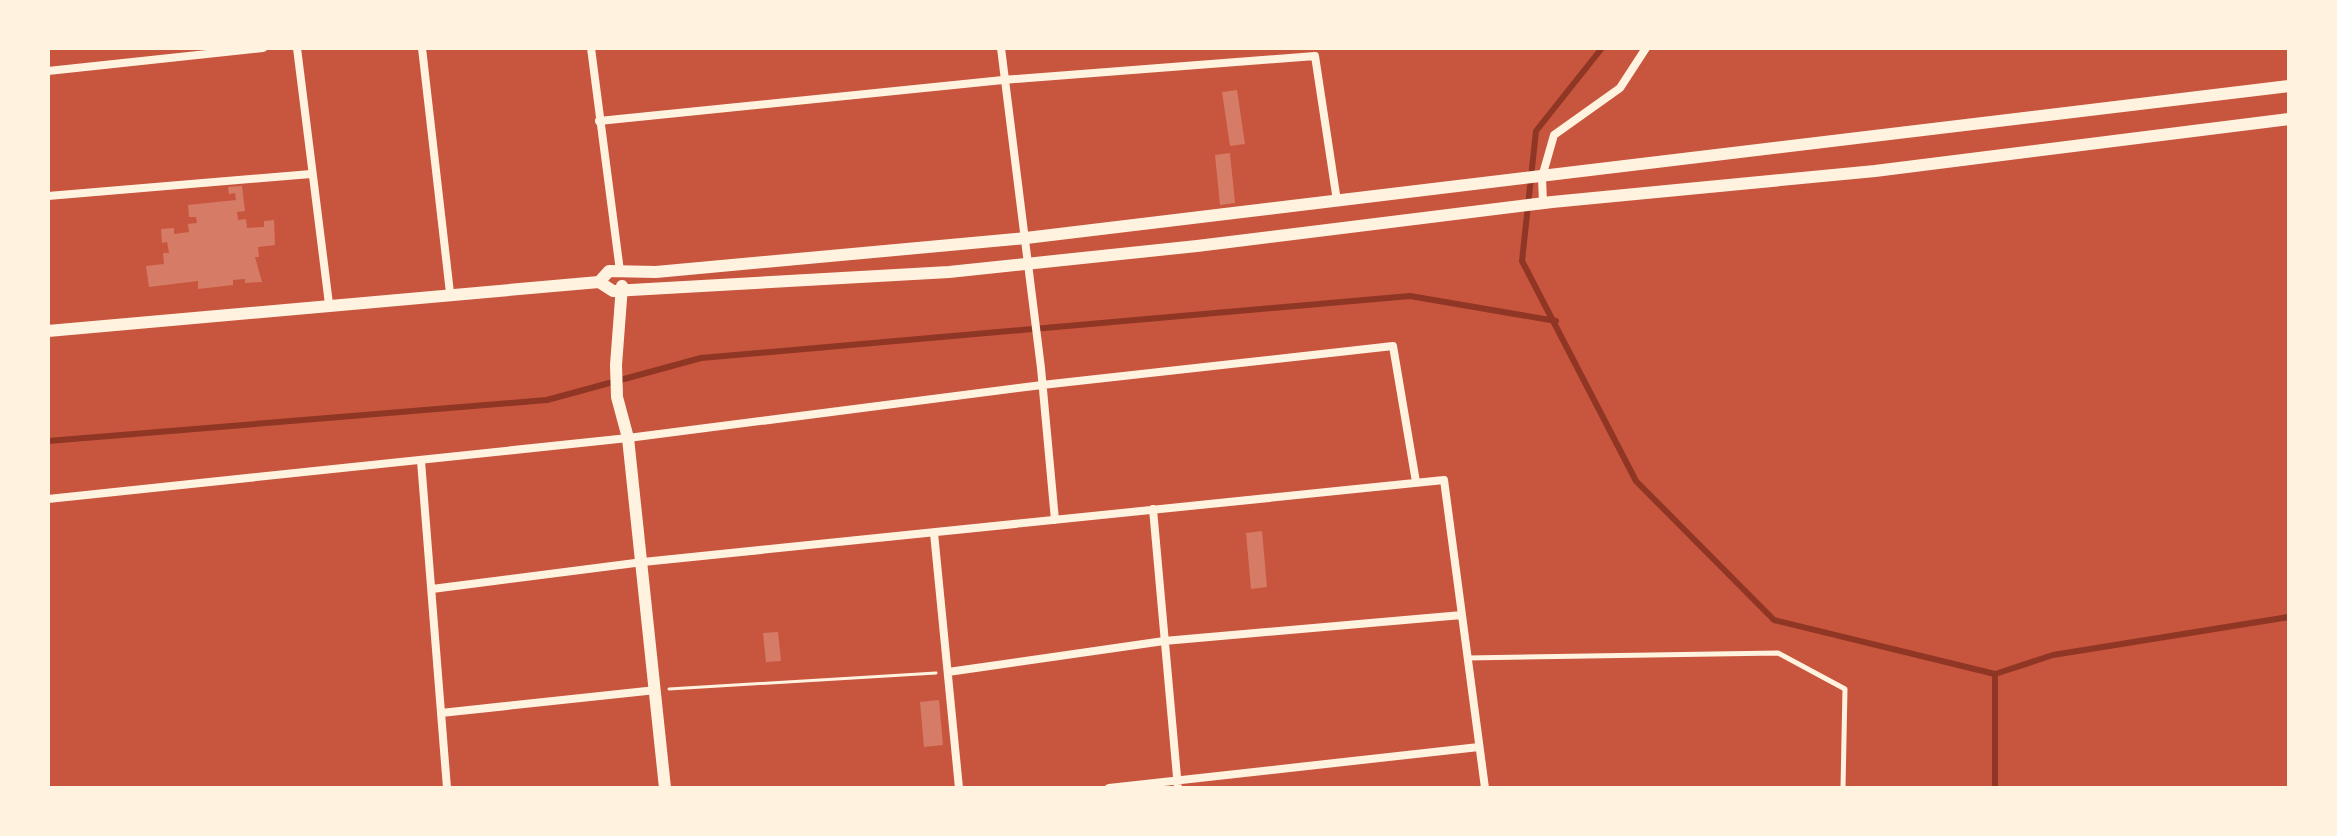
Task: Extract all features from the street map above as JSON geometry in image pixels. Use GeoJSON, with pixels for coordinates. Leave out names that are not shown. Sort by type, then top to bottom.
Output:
{"type":"FeatureCollection","features":[{"type":"Feature","properties":{"kind":"street"},"geometry":{"type":"LineString","coordinates":[[48,71],[263,48]]}},
{"type":"Feature","properties":{"kind":"street"},"geometry":{"type":"LineString","coordinates":[[297,48],[329,304]]}},
{"type":"Feature","properties":{"kind":"street"},"geometry":{"type":"LineString","coordinates":[[422,48],[450,293]]}},
{"type":"Feature","properties":{"kind":"street"},"geometry":{"type":"LineString","coordinates":[[591,48],[622,291],[616,365],[617,397],[628,438],[665,788]]}},
{"type":"Feature","properties":{"kind":"street"},"geometry":{"type":"LineString","coordinates":[[1001,48],[1041,368],[1055,520]]}},
{"type":"Feature","properties":{"kind":"street"},"geometry":{"type":"LineString","coordinates":[[1540,203],[1538,177],[1554,135],[1620,88],[1646,48]]}},
{"type":"Feature","properties":{"kind":"street"},"geometry":{"type":"LineString","coordinates":[[599,121],[1003,80],[1315,56],[1337,201]]}},
{"type":"Feature","properties":{"kind":"street"},"geometry":{"type":"LineString","coordinates":[[599,282],[609,271],[656,272],[1026,238],[2289,86]]}},
{"type":"Feature","properties":{"kind":"street"},"geometry":{"type":"LineString","coordinates":[[48,331],[599,282],[613,291],[622,291],[949,272],[1540,203],[1875,171],[2289,119]]}},
{"type":"Feature","properties":{"kind":"street"},"geometry":{"type":"LineString","coordinates":[[48,196],[311,174]]}},
{"type":"Feature","properties":{"kind":"street"},"geometry":{"type":"LineString","coordinates":[[1486,183],[1495,209]]}},
{"type":"Feature","properties":{"kind":"street"},"geometry":{"type":"LineString","coordinates":[[48,499],[628,438],[1042,385],[1393,346],[1416,482]]}},
{"type":"Feature","properties":{"kind":"street"},"geometry":{"type":"LineString","coordinates":[[421,461],[446,787],[436,788]]}},
{"type":"Feature","properties":{"kind":"street"},"geometry":{"type":"LineString","coordinates":[[432,589],[643,562],[1444,480],[1485,788]]}},
{"type":"Feature","properties":{"kind":"street"},"geometry":{"type":"LineString","coordinates":[[1153,509],[1178,784]]}},
{"type":"Feature","properties":{"kind":"street"},"geometry":{"type":"LineString","coordinates":[[934,533],[959,788]]}},
{"type":"Feature","properties":{"kind":"street"},"geometry":{"type":"LineString","coordinates":[[948,672],[1164,641],[1462,615]]}},
{"type":"Feature","properties":{"kind":"street"},"geometry":{"type":"LineString","coordinates":[[441,713],[656,690]]}},
{"type":"Feature","properties":{"kind":"street"},"geometry":{"type":"LineString","coordinates":[[1109,788],[1178,784],[1479,747]]}},
{"type":"Feature","properties":{"kind":"lane"},"geometry":{"type":"LineString","coordinates":[[1467,658],[1778,653],[1845,689],[1843,788]]}},
{"type":"Feature","properties":{"kind":"path"},"geometry":{"type":"LineString","coordinates":[[656,690],[948,672]]}},
{"type":"Feature","properties":{"kind":"building"},"geometry":{"type":"Polygon","coordinates":[[[1237,90],[1245,144],[1230,146],[1222,92],[1237,90]]]}},
{"type":"Feature","properties":{"kind":"building"},"geometry":{"type":"Polygon","coordinates":[[[1230,153],[1235,203],[1220,205],[1215,155],[1230,153]]]}},
{"type":"Feature","properties":{"kind":"building"},"geometry":{"type":"Polygon","coordinates":[[[242,186],[245,211],[237,212],[238,220],[246,219],[247,228],[264,227],[264,221],[274,220],[275,245],[258,247],[259,257],[255,257],[262,282],[233,280],[233,285],[198,289],[198,281],[149,287],[146,266],[164,264],[163,253],[169,253],[167,242],[162,243],[161,229],[174,228],[174,234],[189,232],[188,224],[197,223],[196,217],[189,217],[188,205],[236,200],[235,193],[229,194],[228,187],[242,186]]]}},
{"type":"Feature","properties":{"kind":"building"},"geometry":{"type":"Polygon","coordinates":[[[1262,531],[1267,587],[1251,589],[1246,533],[1262,531]]]}},
{"type":"Feature","properties":{"kind":"building"},"geometry":{"type":"Polygon","coordinates":[[[778,632],[781,661],[766,662],[763,633],[778,632]]]}},
{"type":"Feature","properties":{"kind":"building"},"geometry":{"type":"Polygon","coordinates":[[[939,700],[943,745],[924,747],[920,702],[939,700]]]}},
{"type":"Feature","properties":{"kind":"waterway"},"geometry":{"type":"LineString","coordinates":[[1602,48],[1536,131],[1522,261],[1636,481],[1774,620],[1995,674]]}},
{"type":"Feature","properties":{"kind":"waterway"},"geometry":{"type":"LineString","coordinates":[[48,441],[547,400],[701,358],[1410,296],[1556,321]]}},
{"type":"Feature","properties":{"kind":"waterway"},"geometry":{"type":"LineString","coordinates":[[1995,788],[1995,674],[2053,655],[2289,617]]}}]}
